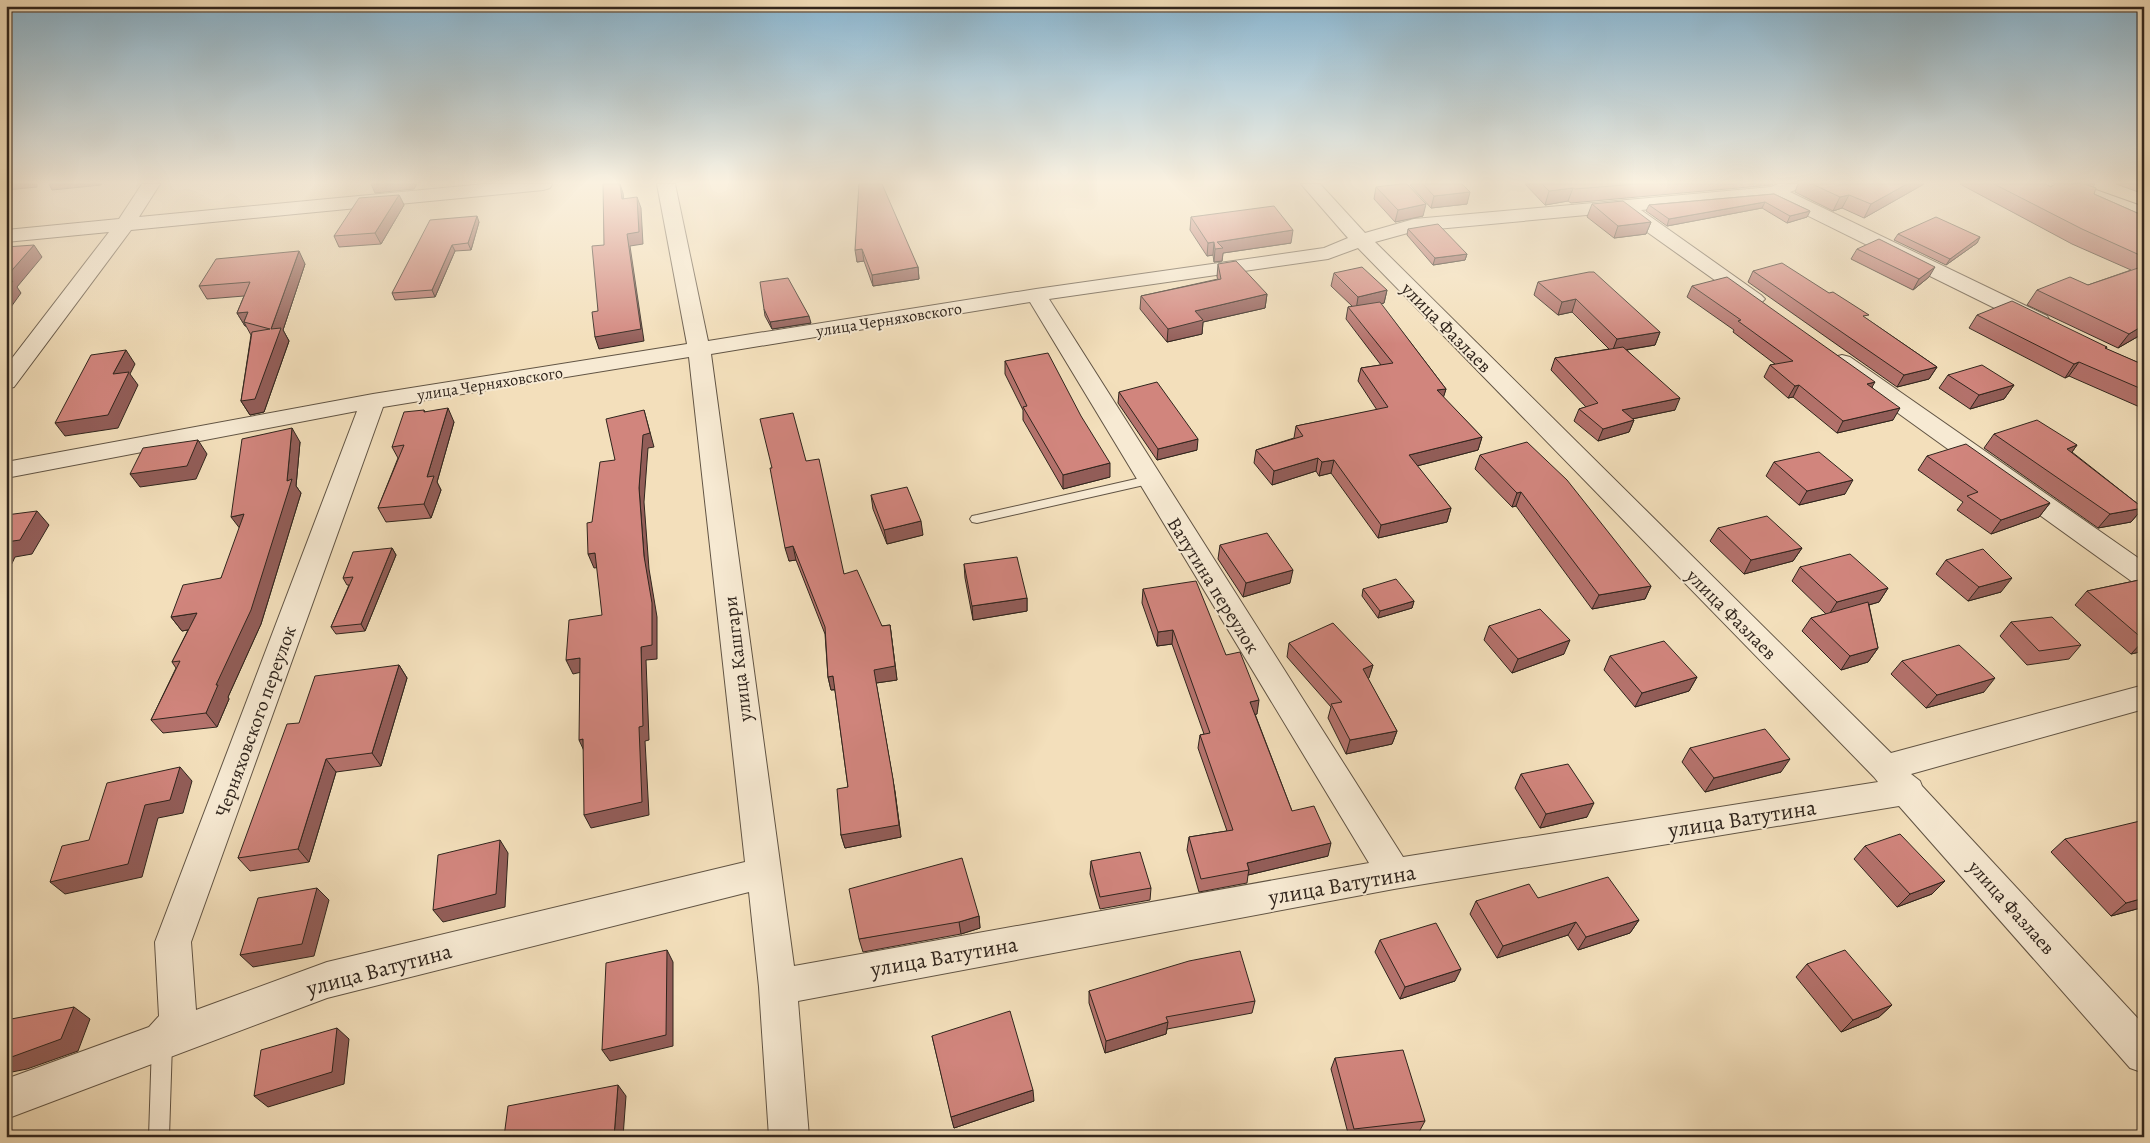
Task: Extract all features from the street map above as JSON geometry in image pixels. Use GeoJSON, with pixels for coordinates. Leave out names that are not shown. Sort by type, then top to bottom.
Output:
{"type":"FeatureCollection","features":[{"type":"Feature","properties":{"kind":"street"},"geometry":{"type":"LineString","coordinates":[[6,382],[115,237]]}},
{"type":"Feature","properties":{"kind":"street","name":"улица Кашгари"},"geometry":{"type":"LineString","coordinates":[[677,237],[699,349],[778,987],[790,1137]]}},
{"type":"Feature","properties":{"kind":"street","name":"улица Фазлаев"},"geometry":{"type":"LineString","coordinates":[[1359,237],[1897,780],[2144,1054]]}},
{"type":"Feature","properties":{"kind":"street","name":"улица Черняховского"},"geometry":{"type":"LineString","coordinates":[[6,470],[373,402],[1036,295],[1328,253],[1370,237]]}},
{"type":"Feature","properties":{"kind":"street"},"geometry":{"type":"LineString","coordinates":[[1667,237],[1769,310]]}},
{"type":"Feature","properties":{"kind":"street","name":"улица Черняховского"},"geometry":{"type":"LineString","coordinates":[[1879,237],[2056,329]]}},
{"type":"Feature","properties":{"kind":"street","name":"Ватутина переулок"},"geometry":{"type":"LineString","coordinates":[[1036,295],[1394,874]]}},
{"type":"Feature","properties":{"kind":"street"},"geometry":{"type":"LineString","coordinates":[[1826,350],[2144,576]]}},
{"type":"Feature","properties":{"kind":"street","name":"Черняховского переулок"},"geometry":{"type":"LineString","coordinates":[[162,1041],[178,1022],[173,942],[373,402]]}},
{"type":"Feature","properties":{"kind":"street","name":"улица Ватутина"},"geometry":{"type":"LineString","coordinates":[[778,987],[1897,780],[2144,697]]}},
{"type":"Feature","properties":{"kind":"street","name":"улица Ватутина"},"geometry":{"type":"LineString","coordinates":[[6,1099],[327,980],[763,873]]}},
{"type":"Feature","properties":{"kind":"lane"},"geometry":{"type":"LineString","coordinates":[[977,519],[1149,480]]}},
{"type":"Feature","properties":{"kind":"lane"},"geometry":{"type":"LineString","coordinates":[[159,1137],[162,1041]]}},
{"type":"Feature","properties":{"kind":"building"},"geometry":{"type":"Polygon","coordinates":[[[421,237],[470,237],[468,243],[452,245],[432,290],[392,293],[421,237]]]}},
{"type":"Feature","properties":{"kind":"building"},"geometry":{"type":"Polygon","coordinates":[[[604,237],[627,237],[641,329],[595,337],[592,312],[598,311],[592,246],[604,245],[604,237]]]}},
{"type":"Feature","properties":{"kind":"building"},"geometry":{"type":"Polygon","coordinates":[[[856,237],[905,237],[918,267],[872,275],[862,249],[855,250],[856,237]]]}},
{"type":"Feature","properties":{"kind":"building"},"geometry":{"type":"Polygon","coordinates":[[[1204,237],[1247,237],[1217,242],[1223,248],[1215,249],[1214,242],[1208,243],[1204,237]]]}},
{"type":"Feature","properties":{"kind":"building"},"geometry":{"type":"Polygon","coordinates":[[[1416,237],[1451,237],[1467,254],[1435,258],[1416,237]]]}},
{"type":"Feature","properties":{"kind":"building"},"geometry":{"type":"Polygon","coordinates":[[[1905,237],[1980,237],[1950,259],[1905,237]]]}},
{"type":"Feature","properties":{"kind":"building"},"geometry":{"type":"Polygon","coordinates":[[[2100,237],[2144,237],[2144,257],[2100,237]]]}},
{"type":"Feature","properties":{"kind":"building"},"geometry":{"type":"Polygon","coordinates":[[[1879,239],[1935,267],[1919,279],[1857,249],[1879,239]]]}},
{"type":"Feature","properties":{"kind":"building"},"geometry":{"type":"Polygon","coordinates":[[[34,245],[6,277],[6,247],[34,245]]]}},
{"type":"Feature","properties":{"kind":"building"},"geometry":{"type":"Polygon","coordinates":[[[299,251],[271,329],[281,328],[255,399],[241,401],[252,332],[270,329],[244,322],[248,312],[237,313],[250,282],[199,286],[216,259],[299,251]]]}},
{"type":"Feature","properties":{"kind":"building"},"geometry":{"type":"Polygon","coordinates":[[[1236,261],[1267,294],[1195,311],[1203,320],[1168,329],[1141,296],[1221,279],[1218,264],[1236,261]]]}},
{"type":"Feature","properties":{"kind":"building"},"geometry":{"type":"Polygon","coordinates":[[[1782,263],[1829,293],[1833,292],[1869,315],[1863,316],[1937,367],[1904,375],[1753,271],[1782,263]]]}},
{"type":"Feature","properties":{"kind":"building"},"geometry":{"type":"Polygon","coordinates":[[[2144,266],[2144,325],[2129,334],[2037,290],[2070,277],[2088,285],[2144,266]]]}},
{"type":"Feature","properties":{"kind":"building"},"geometry":{"type":"Polygon","coordinates":[[[1362,267],[1387,290],[1358,297],[1334,273],[1362,267]]]}},
{"type":"Feature","properties":{"kind":"building"},"geometry":{"type":"Polygon","coordinates":[[[1594,272],[1660,332],[1617,339],[1576,299],[1562,302],[1538,282],[1594,272]]]}},
{"type":"Feature","properties":{"kind":"building"},"geometry":{"type":"Polygon","coordinates":[[[1727,277],[1875,382],[1867,384],[1900,408],[1843,421],[1799,385],[1795,386],[1770,365],[1793,361],[1738,321],[1741,320],[1692,286],[1727,277]]]}},
{"type":"Feature","properties":{"kind":"building"},"geometry":{"type":"Polygon","coordinates":[[[788,278],[809,316],[770,322],[764,309],[760,282],[788,278]]]}},
{"type":"Feature","properties":{"kind":"building"},"geometry":{"type":"Polygon","coordinates":[[[13,281],[6,289],[6,282],[13,281]]]}},
{"type":"Feature","properties":{"kind":"building"},"geometry":{"type":"Polygon","coordinates":[[[2012,301],[2107,347],[2105,348],[2144,365],[2144,390],[2079,362],[2074,364],[1977,315],[2012,301]]]}},
{"type":"Feature","properties":{"kind":"building"},"geometry":{"type":"Polygon","coordinates":[[[1380,302],[1446,389],[1437,390],[1482,437],[1409,455],[1451,508],[1381,525],[1334,460],[1322,462],[1318,458],[1274,471],[1256,450],[1303,436],[1296,426],[1388,407],[1361,368],[1393,363],[1348,307],[1380,302]]]}},
{"type":"Feature","properties":{"kind":"building"},"geometry":{"type":"Polygon","coordinates":[[[1623,347],[1680,398],[1622,410],[1634,420],[1603,429],[1579,409],[1598,403],[1555,358],[1623,347]]]}},
{"type":"Feature","properties":{"kind":"building"},"geometry":{"type":"Polygon","coordinates":[[[126,350],[113,374],[129,372],[108,415],[55,423],[91,355],[126,350]]]}},
{"type":"Feature","properties":{"kind":"building"},"geometry":{"type":"Polygon","coordinates":[[[1048,353],[1081,416],[1110,463],[1063,475],[1023,407],[1027,406],[1005,361],[1048,353]]]}},
{"type":"Feature","properties":{"kind":"building"},"geometry":{"type":"Polygon","coordinates":[[[1982,365],[2014,385],[1979,395],[1948,375],[1982,365]]]}},
{"type":"Feature","properties":{"kind":"building"},"geometry":{"type":"Polygon","coordinates":[[[1157,382],[1198,439],[1158,449],[1119,392],[1157,382]]]}},
{"type":"Feature","properties":{"kind":"building"},"geometry":{"type":"Polygon","coordinates":[[[448,408],[427,477],[434,476],[424,504],[378,508],[404,445],[392,447],[404,412],[424,410],[424,412],[448,408]]]}},
{"type":"Feature","properties":{"kind":"building"},"geometry":{"type":"Polygon","coordinates":[[[644,410],[650,433],[643,435],[639,488],[644,556],[652,603],[652,645],[641,647],[643,726],[639,727],[642,802],[584,815],[583,739],[579,740],[580,658],[566,660],[569,620],[602,615],[595,553],[588,554],[587,523],[592,522],[600,462],[615,460],[606,419],[644,410]]]}},
{"type":"Feature","properties":{"kind":"building"},"geometry":{"type":"Polygon","coordinates":[[[793,413],[806,461],[819,459],[844,574],[857,570],[882,626],[890,625],[895,666],[874,670],[899,825],[841,835],[837,789],[848,787],[833,676],[828,677],[825,627],[793,546],[785,548],[770,468],[772,468],[760,419],[793,413]]]}},
{"type":"Feature","properties":{"kind":"building"},"geometry":{"type":"Polygon","coordinates":[[[2037,420],[2077,445],[2067,449],[2143,508],[2110,514],[1994,434],[2037,420]]]}},
{"type":"Feature","properties":{"kind":"building"},"geometry":{"type":"Polygon","coordinates":[[[292,428],[287,481],[292,479],[251,610],[216,685],[218,685],[206,713],[151,720],[180,661],[172,662],[197,613],[171,617],[183,585],[221,578],[244,514],[231,517],[242,439],[292,428]]]}},
{"type":"Feature","properties":{"kind":"building"},"geometry":{"type":"Polygon","coordinates":[[[198,440],[187,466],[130,474],[143,448],[198,440]]]}},
{"type":"Feature","properties":{"kind":"building"},"geometry":{"type":"Polygon","coordinates":[[[1527,442],[1567,480],[1651,586],[1599,595],[1521,492],[1517,493],[1480,455],[1527,442]]]}},
{"type":"Feature","properties":{"kind":"building"},"geometry":{"type":"Polygon","coordinates":[[[1966,444],[2050,503],[2001,520],[1967,496],[1978,492],[1927,456],[1966,444]]]}},
{"type":"Feature","properties":{"kind":"building"},"geometry":{"type":"Polygon","coordinates":[[[1819,452],[1853,480],[1807,491],[1774,462],[1819,452]]]}},
{"type":"Feature","properties":{"kind":"building"},"geometry":{"type":"Polygon","coordinates":[[[907,487],[921,521],[884,530],[871,495],[907,487]]]}},
{"type":"Feature","properties":{"kind":"building"},"geometry":{"type":"Polygon","coordinates":[[[37,511],[20,540],[6,542],[6,515],[37,511]]]}},
{"type":"Feature","properties":{"kind":"building"},"geometry":{"type":"Polygon","coordinates":[[[1767,516],[1802,548],[1751,560],[1718,528],[1767,516]]]}},
{"type":"Feature","properties":{"kind":"building"},"geometry":{"type":"Polygon","coordinates":[[[1267,533],[1293,570],[1246,583],[1220,545],[1267,533]]]}},
{"type":"Feature","properties":{"kind":"building"},"geometry":{"type":"Polygon","coordinates":[[[392,548],[361,624],[331,627],[353,577],[343,578],[353,552],[392,548]]]}},
{"type":"Feature","properties":{"kind":"building"},"geometry":{"type":"Polygon","coordinates":[[[1983,549],[2012,578],[1979,587],[1946,560],[1983,549]]]}},
{"type":"Feature","properties":{"kind":"building"},"geometry":{"type":"Polygon","coordinates":[[[1850,554],[1888,588],[1837,602],[1800,567],[1850,554]]]}},
{"type":"Feature","properties":{"kind":"building"},"geometry":{"type":"Polygon","coordinates":[[[1017,557],[1027,598],[972,606],[964,564],[1017,557]]]}},
{"type":"Feature","properties":{"kind":"building"},"geometry":{"type":"Polygon","coordinates":[[[1396,579],[1414,601],[1380,611],[1363,589],[1396,579]]]}},
{"type":"Feature","properties":{"kind":"building"},"geometry":{"type":"Polygon","coordinates":[[[2144,579],[2144,640],[2087,591],[2144,579]]]}},
{"type":"Feature","properties":{"kind":"building"},"geometry":{"type":"Polygon","coordinates":[[[1196,581],[1226,655],[1240,652],[1259,700],[1250,702],[1292,811],[1314,806],[1331,843],[1247,863],[1249,870],[1201,879],[1189,837],[1233,830],[1200,735],[1210,733],[1173,630],[1158,632],[1143,589],[1196,581]]]}},
{"type":"Feature","properties":{"kind":"building"},"geometry":{"type":"Polygon","coordinates":[[[1868,602],[1878,648],[1850,656],[1811,618],[1868,602]]]}},
{"type":"Feature","properties":{"kind":"building"},"geometry":{"type":"Polygon","coordinates":[[[1540,609],[1570,640],[1518,659],[1489,626],[1540,609]]]}},
{"type":"Feature","properties":{"kind":"building"},"geometry":{"type":"Polygon","coordinates":[[[2052,617],[2081,645],[2039,651],[2011,622],[2052,617]]]}},
{"type":"Feature","properties":{"kind":"building"},"geometry":{"type":"Polygon","coordinates":[[[1333,623],[1373,665],[1363,669],[1397,731],[1350,740],[1331,704],[1342,702],[1289,643],[1333,623]]]}},
{"type":"Feature","properties":{"kind":"building"},"geometry":{"type":"Polygon","coordinates":[[[1664,641],[1697,677],[1642,693],[1610,656],[1664,641]]]}},
{"type":"Feature","properties":{"kind":"building"},"geometry":{"type":"Polygon","coordinates":[[[1959,645],[1995,678],[1937,695],[1902,661],[1959,645]]]}},
{"type":"Feature","properties":{"kind":"building"},"geometry":{"type":"Polygon","coordinates":[[[399,665],[372,753],[326,759],[298,849],[238,858],[287,724],[299,723],[315,676],[399,665]]]}},
{"type":"Feature","properties":{"kind":"building"},"geometry":{"type":"Polygon","coordinates":[[[1765,729],[1790,759],[1714,778],[1690,748],[1765,729]]]}},
{"type":"Feature","properties":{"kind":"building"},"geometry":{"type":"Polygon","coordinates":[[[1568,764],[1594,803],[1546,814],[1521,774],[1568,764]]]}},
{"type":"Feature","properties":{"kind":"building"},"geometry":{"type":"Polygon","coordinates":[[[180,767],[170,800],[145,805],[128,864],[50,882],[62,846],[89,840],[107,783],[180,767]]]}},
{"type":"Feature","properties":{"kind":"building"},"geometry":{"type":"Polygon","coordinates":[[[2140,821],[2144,825],[2144,898],[2126,903],[2065,839],[2140,821]]]}},
{"type":"Feature","properties":{"kind":"building"},"geometry":{"type":"Polygon","coordinates":[[[1900,834],[1945,881],[1910,894],[1865,846],[1900,834]]]}},
{"type":"Feature","properties":{"kind":"building"},"geometry":{"type":"Polygon","coordinates":[[[500,840],[496,894],[433,910],[438,855],[500,840]]]}},
{"type":"Feature","properties":{"kind":"building"},"geometry":{"type":"Polygon","coordinates":[[[1140,852],[1151,888],[1100,897],[1091,861],[1140,852]]]}},
{"type":"Feature","properties":{"kind":"building"},"geometry":{"type":"Polygon","coordinates":[[[962,858],[979,916],[959,922],[859,939],[849,889],[962,858]]]}},
{"type":"Feature","properties":{"kind":"building"},"geometry":{"type":"Polygon","coordinates":[[[1608,877],[1639,920],[1586,937],[1576,922],[1503,946],[1476,901],[1529,884],[1538,898],[1608,877]]]}},
{"type":"Feature","properties":{"kind":"building"},"geometry":{"type":"Polygon","coordinates":[[[317,888],[302,944],[240,955],[258,898],[317,888]]]}},
{"type":"Feature","properties":{"kind":"building"},"geometry":{"type":"Polygon","coordinates":[[[1436,923],[1461,969],[1405,987],[1380,940],[1436,923]]]}},
{"type":"Feature","properties":{"kind":"building"},"geometry":{"type":"Polygon","coordinates":[[[667,950],[666,1035],[602,1050],[606,963],[667,950]]]}},
{"type":"Feature","properties":{"kind":"building"},"geometry":{"type":"Polygon","coordinates":[[[1845,950],[1892,1005],[1853,1020],[1807,964],[1845,950]]]}},
{"type":"Feature","properties":{"kind":"building"},"geometry":{"type":"Polygon","coordinates":[[[1240,951],[1255,1001],[1166,1017],[1168,1022],[1106,1041],[1089,991],[1189,961],[1240,951]]]}},
{"type":"Feature","properties":{"kind":"building"},"geometry":{"type":"Polygon","coordinates":[[[74,1007],[61,1039],[6,1059],[6,1020],[74,1007]]]}},
{"type":"Feature","properties":{"kind":"building"},"geometry":{"type":"Polygon","coordinates":[[[1010,1011],[1033,1090],[951,1117],[932,1036],[1010,1011]]]}},
{"type":"Feature","properties":{"kind":"building"},"geometry":{"type":"Polygon","coordinates":[[[337,1028],[332,1072],[254,1096],[261,1050],[337,1028]]]}},
{"type":"Feature","properties":{"kind":"building"},"geometry":{"type":"Polygon","coordinates":[[[1403,1050],[1425,1121],[1354,1129],[1335,1058],[1403,1050]]]}},
{"type":"Feature","properties":{"kind":"building"},"geometry":{"type":"Polygon","coordinates":[[[618,1085],[614,1137],[504,1137],[508,1106],[618,1085]]]}}]}
